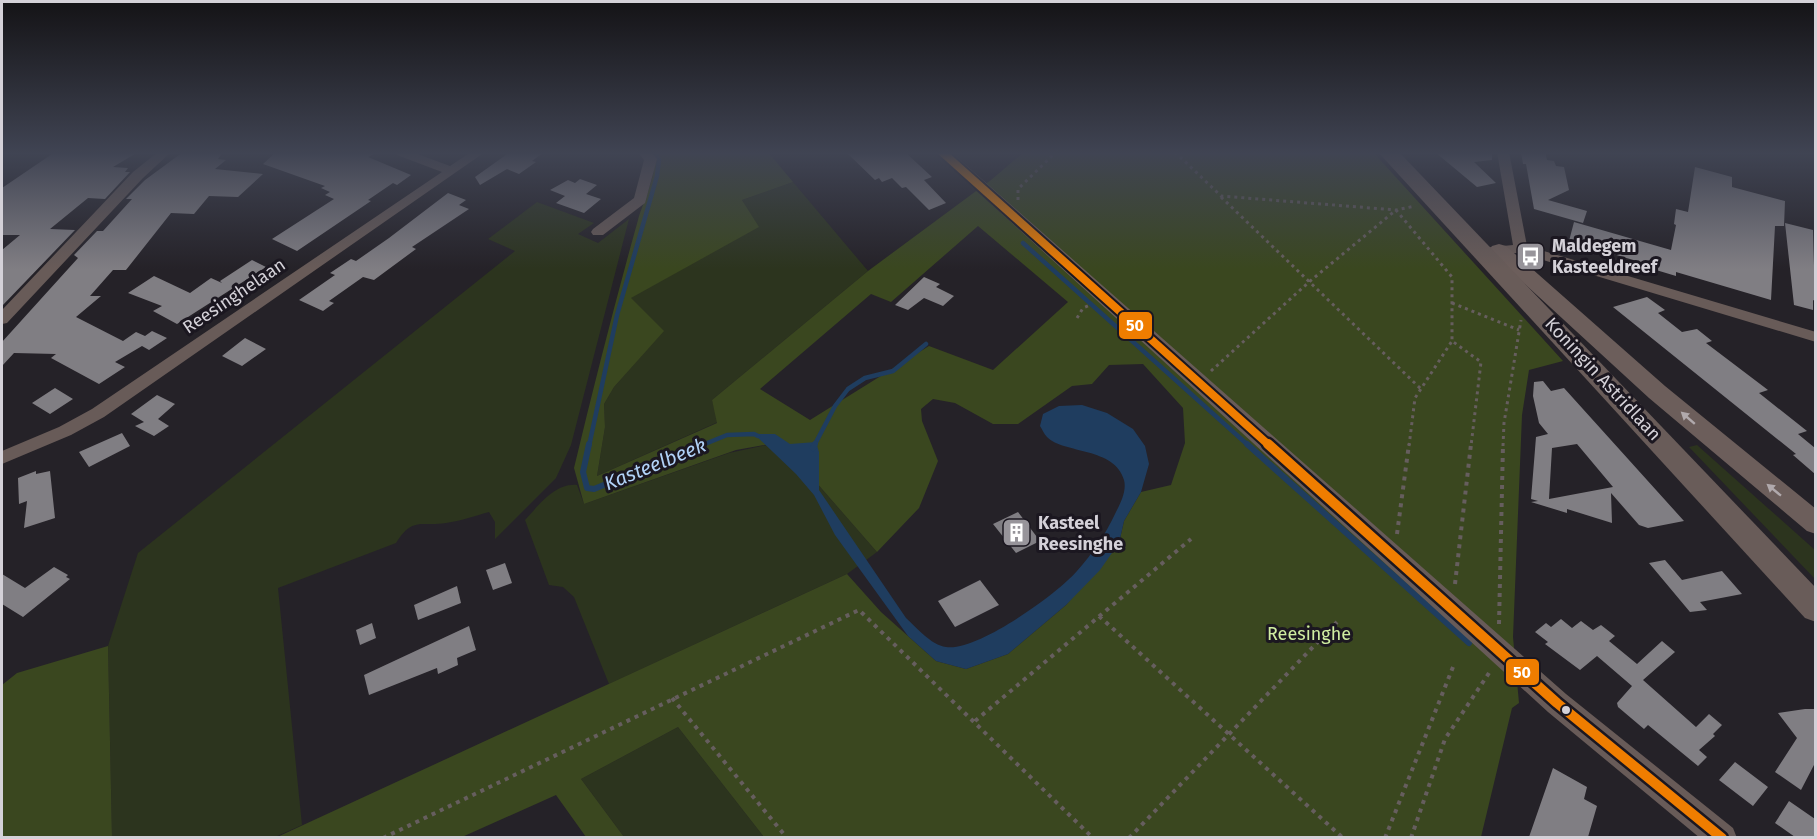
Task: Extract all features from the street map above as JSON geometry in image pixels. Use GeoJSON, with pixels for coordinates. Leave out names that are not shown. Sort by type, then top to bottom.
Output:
{"type":"FeatureCollection","features":[{"type":"Feature","properties":{"kind":"main road","name":"Koningin Astridlaan"},"geometry":{"type":"LineString","coordinates":[[1425,191],[1434,201],[1501,250],[1657,392],[1815,524]]}},
{"type":"Feature","properties":{"kind":"main road","name":"Koningin Astridlaan"},"geometry":{"type":"LineString","coordinates":[[1501,250],[1525,295],[1815,609]]}},
{"type":"Feature","properties":{"kind":"street"},"geometry":{"type":"LineString","coordinates":[[2,319],[123,191]]}},
{"type":"Feature","properties":{"kind":"street","name":"Reesinghelaan"},"geometry":{"type":"LineString","coordinates":[[2,458],[65,431],[98,412],[422,191]]}},
{"type":"Feature","properties":{"kind":"street"},"geometry":{"type":"LineString","coordinates":[[598,232],[640,200],[642,191]]}},
{"type":"Feature","properties":{"kind":"street"},"geometry":{"type":"LineString","coordinates":[[987,191],[1504,656],[1635,768],[1723,837]]}},
{"type":"Feature","properties":{"kind":"street"},"geometry":{"type":"LineString","coordinates":[[1502,191],[1501,250],[1815,337]]}},
{"type":"Feature","properties":{"kind":"path"},"geometry":{"type":"LineString","coordinates":[[1018,191],[1018,203]]}},
{"type":"Feature","properties":{"kind":"path"},"geometry":{"type":"LineString","coordinates":[[1216,191],[1421,389]]}},
{"type":"Feature","properties":{"kind":"path"},"geometry":{"type":"LineString","coordinates":[[1221,196],[1396,210],[1434,201]]}},
{"type":"Feature","properties":{"kind":"path"},"geometry":{"type":"LineString","coordinates":[[1220,379],[1211,371],[1310,282],[1396,210]]}},
{"type":"Feature","properties":{"kind":"path"},"geometry":{"type":"LineString","coordinates":[[1396,210],[1452,277],[1452,341],[1415,398],[1397,534]]}},
{"type":"Feature","properties":{"kind":"path"},"geometry":{"type":"LineString","coordinates":[[1410,837],[1445,739],[1484,678],[1504,656],[1498,621],[1504,423],[1525,295]]}},
{"type":"Feature","properties":{"kind":"path"},"geometry":{"type":"LineString","coordinates":[[1452,303],[1519,330]]}},
{"type":"Feature","properties":{"kind":"path"},"geometry":{"type":"LineString","coordinates":[[1077,318],[1083,308],[1092,304]]}},
{"type":"Feature","properties":{"kind":"path"},"geometry":{"type":"LineString","coordinates":[[1447,577],[1455,584],[1481,362],[1452,341]]}},
{"type":"Feature","properties":{"kind":"path"},"geometry":{"type":"LineString","coordinates":[[1388,526],[1406,541]]}},
{"type":"Feature","properties":{"kind":"path"},"geometry":{"type":"LineString","coordinates":[[974,722],[1191,539]]}},
{"type":"Feature","properties":{"kind":"path"},"geometry":{"type":"LineString","coordinates":[[383,837],[859,610],[1093,837]]}},
{"type":"Feature","properties":{"kind":"path"},"geometry":{"type":"LineString","coordinates":[[1490,614],[1498,621]]}},
{"type":"Feature","properties":{"kind":"path"},"geometry":{"type":"LineString","coordinates":[[1099,616],[1343,837]]}},
{"type":"Feature","properties":{"kind":"path"},"geometry":{"type":"LineString","coordinates":[[1129,837],[1337,622]]}},
{"type":"Feature","properties":{"kind":"path"},"geometry":{"type":"LineString","coordinates":[[1385,837],[1453,667]]}},
{"type":"Feature","properties":{"kind":"path"},"geometry":{"type":"LineString","coordinates":[[672,698],[787,837]]}},
{"type":"Feature","properties":{"kind":"green space","name":"Reesinghe"},"geometry":{"type":"Polygon","coordinates":[[[648,191],[767,191],[742,200],[759,227],[631,298],[664,331],[614,387],[604,404],[605,427],[597,476],[717,423],[712,400],[868,271],[976,191],[1409,191],[1563,361],[1529,370],[1522,415],[1513,637],[1519,703],[1512,708],[1481,837],[764,837],[678,727],[581,779],[624,837],[586,837],[556,795],[462,837],[275,838],[847,574],[881,612],[936,661],[966,669],[1008,654],[1066,605],[1119,543],[1124,521],[1141,492],[1171,485],[1185,443],[1183,408],[1143,364],[1109,365],[1092,384],[1072,386],[1018,424],[993,424],[955,403],[933,399],[921,409],[922,421],[938,461],[919,508],[877,552],[781,442],[736,450],[584,504],[574,468],[638,220],[648,191]],[[978,226],[891,302],[871,294],[760,389],[810,420],[929,346],[993,370],[1068,302],[978,226]]]}},
{"type":"Feature","properties":{"kind":"green space"},"geometry":{"type":"Polygon","coordinates":[[[767,191],[801,191],[868,271],[712,400],[718,422],[597,476],[605,427],[604,404],[614,387],[663,331],[630,298],[758,227],[742,200],[767,191]]]}},
{"type":"Feature","properties":{"kind":"green space"},"geometry":{"type":"Polygon","coordinates":[[[537,202],[594,223],[578,234],[598,243],[629,219],[571,445],[556,478],[495,539],[495,522],[489,512],[452,522],[418,524],[407,529],[396,543],[278,588],[302,825],[275,837],[112,837],[108,646],[138,553],[515,251],[488,239],[537,202]]]}},
{"type":"Feature","properties":{"kind":"green space"},"geometry":{"type":"Polygon","coordinates":[[[781,442],[877,552],[847,574],[609,684],[574,597],[563,587],[549,585],[525,520],[548,496],[569,485],[577,485],[584,504],[729,453],[781,442]]]}},
{"type":"Feature","properties":{"kind":"green space"},"geometry":{"type":"Polygon","coordinates":[[[1697,445],[1815,550],[1815,579],[1689,447],[1697,445]]]}},
{"type":"Feature","properties":{"kind":"green space"},"geometry":{"type":"Polygon","coordinates":[[[108,646],[112,837],[2,837],[2,685],[17,673],[108,646]]]}},
{"type":"Feature","properties":{"kind":"green space"},"geometry":{"type":"Polygon","coordinates":[[[678,727],[764,837],[624,837],[581,779],[678,727]]]}},
{"type":"Feature","properties":{"kind":"water"},"geometry":{"type":"Polygon","coordinates":[[[1082,405],[1107,413],[1133,429],[1145,446],[1149,464],[1141,492],[1124,521],[1119,543],[1100,570],[1066,605],[1008,654],[966,669],[936,661],[908,636],[835,535],[814,495],[796,474],[754,434],[775,434],[790,444],[816,442],[819,452],[819,490],[906,618],[924,636],[940,646],[960,646],[996,631],[1016,619],[1067,581],[1098,544],[1111,522],[1125,489],[1119,469],[1100,456],[1055,442],[1047,437],[1040,426],[1043,414],[1059,406],[1082,405]]]}},
{"type":"Feature","properties":{"kind":"building"},"geometry":{"type":"Polygon","coordinates":[[[2,191],[112,191],[105,199],[88,198],[50,229],[75,230],[2,306],[2,250],[20,235],[2,235],[2,191]]]}},
{"type":"Feature","properties":{"kind":"building"},"geometry":{"type":"Polygon","coordinates":[[[134,191],[244,191],[238,197],[209,196],[194,214],[171,213],[126,270],[113,270],[90,296],[101,296],[76,317],[123,341],[136,332],[145,336],[152,331],[167,338],[149,350],[142,346],[115,362],[125,367],[99,384],[51,358],[56,354],[14,353],[2,366],[2,342],[78,258],[74,255],[97,231],[103,231],[132,199],[126,199],[134,191]]]}},
{"type":"Feature","properties":{"kind":"building"},"geometry":{"type":"Polygon","coordinates":[[[328,191],[381,191],[368,200],[371,201],[297,251],[272,239],[334,199],[325,195],[330,192],[328,191]]]}},
{"type":"Feature","properties":{"kind":"building"},"geometry":{"type":"Polygon","coordinates":[[[553,191],[589,191],[586,194],[601,199],[584,213],[556,203],[565,196],[553,191]]]}},
{"type":"Feature","properties":{"kind":"building"},"geometry":{"type":"Polygon","coordinates":[[[910,191],[935,191],[946,203],[929,210],[910,191]]]}},
{"type":"Feature","properties":{"kind":"building"},"geometry":{"type":"Polygon","coordinates":[[[1531,191],[1567,191],[1548,200],[1587,211],[1583,223],[1534,209],[1531,191]]]}},
{"type":"Feature","properties":{"kind":"building"},"geometry":{"type":"Polygon","coordinates":[[[1691,191],[1748,191],[1785,201],[1784,226],[1775,226],[1771,300],[1676,272],[1676,276],[1656,270],[1657,267],[1569,241],[1574,222],[1671,250],[1676,225],[1674,224],[1676,209],[1688,212],[1691,191]]]}},
{"type":"Feature","properties":{"kind":"building"},"geometry":{"type":"Polygon","coordinates":[[[448,193],[466,200],[459,205],[469,209],[412,247],[416,249],[374,280],[363,277],[329,301],[334,303],[323,311],[299,300],[335,275],[330,273],[351,259],[356,261],[448,193]]]}},
{"type":"Feature","properties":{"kind":"building"},"geometry":{"type":"Polygon","coordinates":[[[1785,223],[1813,230],[1815,301],[1813,300],[1813,310],[1794,305],[1785,223]]]}},
{"type":"Feature","properties":{"kind":"building"},"geometry":{"type":"Polygon","coordinates":[[[252,260],[266,267],[177,324],[153,311],[162,306],[128,293],[154,276],[190,293],[211,278],[222,283],[220,281],[252,260]]]}},
{"type":"Feature","properties":{"kind":"building"},"geometry":{"type":"Polygon","coordinates":[[[924,277],[940,284],[936,287],[954,296],[943,306],[924,298],[908,310],[895,305],[924,277]]]}},
{"type":"Feature","properties":{"kind":"building"},"geometry":{"type":"Polygon","coordinates":[[[1647,297],[1665,310],[1658,313],[1682,332],[1697,329],[1712,341],[1706,343],[1768,390],[1759,393],[1807,431],[1798,434],[1815,448],[1815,474],[1793,455],[1796,454],[1613,307],[1647,297]]]}},
{"type":"Feature","properties":{"kind":"building"},"geometry":{"type":"Polygon","coordinates":[[[245,338],[266,349],[242,366],[222,356],[245,338]]]}},
{"type":"Feature","properties":{"kind":"building"},"geometry":{"type":"Polygon","coordinates":[[[1543,381],[1551,391],[1564,388],[1684,521],[1648,528],[1639,525],[1611,493],[1612,523],[1567,509],[1567,513],[1531,502],[1538,501],[1531,499],[1536,437],[1548,434],[1539,423],[1533,396],[1534,382],[1543,381]],[[1577,444],[1552,448],[1549,499],[1613,487],[1577,444]]]}},
{"type":"Feature","properties":{"kind":"building"},"geometry":{"type":"Polygon","coordinates":[[[55,388],[73,399],[50,414],[32,403],[55,388]]]}},
{"type":"Feature","properties":{"kind":"building"},"geometry":{"type":"Polygon","coordinates":[[[157,395],[175,404],[158,419],[169,426],[154,436],[135,426],[144,422],[131,414],[157,395]]]}},
{"type":"Feature","properties":{"kind":"building"},"geometry":{"type":"Polygon","coordinates":[[[122,433],[130,446],[89,467],[79,452],[122,433]]]}},
{"type":"Feature","properties":{"kind":"building"},"geometry":{"type":"Polygon","coordinates":[[[36,471],[36,474],[50,471],[55,518],[24,528],[27,501],[19,504],[18,478],[36,471]]]}},
{"type":"Feature","properties":{"kind":"building","name":"Kasteel Reesinghe"},"geometry":{"type":"Polygon","coordinates":[[[1018,512],[1040,541],[1016,553],[993,524],[1018,512]]]}},
{"type":"Feature","properties":{"kind":"building"},"geometry":{"type":"Polygon","coordinates":[[[1665,560],[1682,580],[1722,571],[1742,594],[1700,602],[1707,610],[1690,612],[1649,563],[1665,560]]]}},
{"type":"Feature","properties":{"kind":"building"},"geometry":{"type":"Polygon","coordinates":[[[505,563],[512,583],[493,590],[486,570],[505,563]]]}},
{"type":"Feature","properties":{"kind":"building"},"geometry":{"type":"Polygon","coordinates":[[[54,567],[68,575],[66,577],[70,579],[23,617],[2,604],[2,574],[25,588],[54,567]]]}},
{"type":"Feature","properties":{"kind":"building"},"geometry":{"type":"Polygon","coordinates":[[[980,580],[999,605],[955,627],[938,601],[980,580]]]}},
{"type":"Feature","properties":{"kind":"building"},"geometry":{"type":"Polygon","coordinates":[[[457,586],[461,603],[418,620],[414,605],[457,586]]]}},
{"type":"Feature","properties":{"kind":"building"},"geometry":{"type":"Polygon","coordinates":[[[1561,619],[1572,628],[1581,621],[1593,630],[1601,625],[1615,636],[1609,641],[1637,664],[1662,641],[1675,652],[1643,680],[1696,727],[1709,714],[1722,725],[1713,734],[1715,736],[1699,750],[1707,757],[1698,766],[1648,725],[1644,729],[1618,707],[1617,703],[1632,686],[1597,656],[1580,670],[1545,644],[1548,642],[1535,632],[1546,623],[1551,627],[1561,619]]]}},
{"type":"Feature","properties":{"kind":"building"},"geometry":{"type":"Polygon","coordinates":[[[372,623],[376,638],[360,645],[356,630],[372,623]]]}},
{"type":"Feature","properties":{"kind":"building"},"geometry":{"type":"Polygon","coordinates":[[[469,626],[476,650],[457,658],[458,665],[438,674],[437,668],[369,695],[364,675],[469,626]]]}},
{"type":"Feature","properties":{"kind":"building"},"geometry":{"type":"Polygon","coordinates":[[[1815,709],[1815,763],[1801,790],[1775,772],[1797,738],[1778,713],[1815,709]]]}},
{"type":"Feature","properties":{"kind":"building"},"geometry":{"type":"Polygon","coordinates":[[[1735,762],[1768,787],[1753,806],[1719,780],[1735,762]]]}},
{"type":"Feature","properties":{"kind":"building"},"geometry":{"type":"Polygon","coordinates":[[[1553,768],[1587,787],[1584,799],[1597,806],[1588,837],[1529,837],[1553,768]]]}},
{"type":"Feature","properties":{"kind":"building"},"geometry":{"type":"Polygon","coordinates":[[[1789,801],[1815,819],[1815,837],[1795,837],[1775,823],[1789,801]]]}},
{"type":"Feature","properties":{"kind":"waterway","name":"Kasteelbeek"},"geometry":{"type":"LineString","coordinates":[[589,446],[617,315],[653,191]]}},
{"type":"Feature","properties":{"kind":"waterway","name":"Kasteelbeek"},"geometry":{"type":"LineString","coordinates":[[1023,243],[1249,446]]}},
{"type":"Feature","properties":{"kind":"waterway","name":"Kasteelbeek"},"geometry":{"type":"LineString","coordinates":[[814,446],[835,406],[848,389],[865,378],[893,371],[926,344]]}},
{"type":"Feature","properties":{"kind":"waterway","name":"Kasteelbeek"},"geometry":{"type":"LineString","coordinates":[[700,446],[727,435],[754,434],[758,436]]}},
{"type":"Feature","properties":{"kind":"waterway","name":"Kasteelbeek"},"geometry":{"type":"LineString","coordinates":[[589,444],[583,472],[587,488],[594,489],[704,444]]}},
{"type":"Feature","properties":{"kind":"waterway","name":"Kasteelbeek"},"geometry":{"type":"LineString","coordinates":[[1247,444],[1469,643]]}},
{"type":"Feature","properties":{"kind":"transit line","name":"50"},"geometry":{"type":"LineString","coordinates":[[986,191],[1557,703],[1722,838]]}},
{"type":"Feature","properties":{"kind":"place","name":"Maldegem Kasteeldreef"},"geometry":{"type":"Point","coordinates":[1531,256]}},
{"type":"Feature","properties":{"kind":"place","name":"Kasteel Reesinghe"},"geometry":{"type":"Point","coordinates":[1017,533]}}]}
